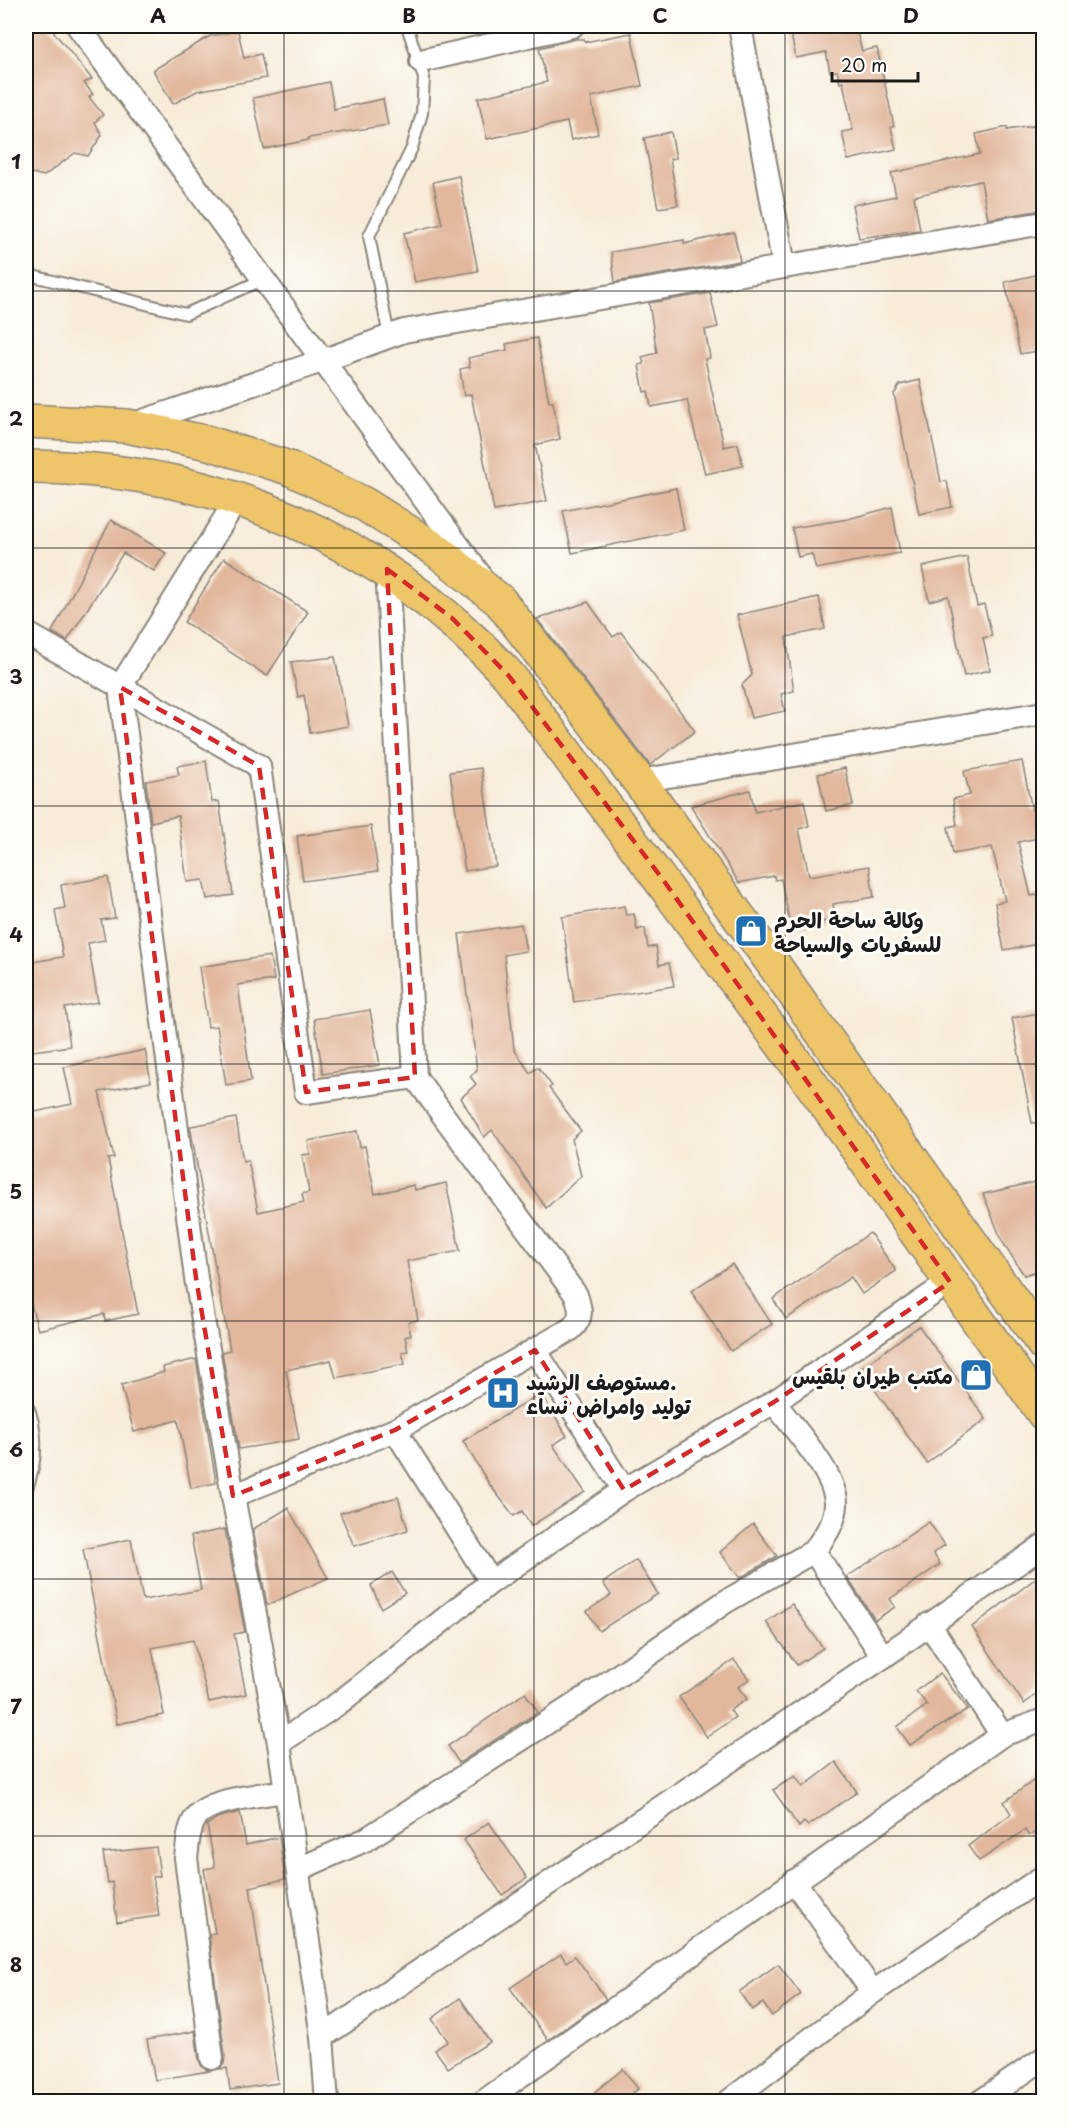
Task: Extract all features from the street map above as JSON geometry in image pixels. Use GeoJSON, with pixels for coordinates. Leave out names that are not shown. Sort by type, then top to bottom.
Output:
{"type":"FeatureCollection","features":[{"type":"Feature","properties":{"kind":"main road"},"geometry":{"type":"LineString","coordinates":[[26,421],[128,426],[209,442],[289,468],[364,504],[425,542],[500,602],[639,781],[880,1112],[1044,1345]]}},
{"type":"Feature","properties":{"kind":"main road"},"geometry":{"type":"LineString","coordinates":[[26,467],[106,472],[172,482],[276,511],[315,528],[387,569],[452,618],[509,676],[797,1063],[1044,1414]]}},
{"type":"Feature","properties":{"kind":"street"},"geometry":{"type":"LineString","coordinates":[[78,26],[325,360],[500,602]]}},
{"type":"Feature","properties":{"kind":"street"},"geometry":{"type":"LineString","coordinates":[[421,61],[572,26]]}},
{"type":"Feature","properties":{"kind":"street"},"geometry":{"type":"LineString","coordinates":[[740,26],[784,266]]}},
{"type":"Feature","properties":{"kind":"street"},"geometry":{"type":"LineString","coordinates":[[128,426],[404,331],[1044,223]]}},
{"type":"Feature","properties":{"kind":"street"},"geometry":{"type":"LineString","coordinates":[[237,499],[120,687],[196,1278],[233,1496],[279,1743],[322,2037],[327,2102]]}},
{"type":"Feature","properties":{"kind":"street"},"geometry":{"type":"LineString","coordinates":[[233,1496],[395,1430],[578,1323],[581,1312],[576,1296],[415,1077],[387,569]]}},
{"type":"Feature","properties":{"kind":"street"},"geometry":{"type":"LineString","coordinates":[[26,633],[259,766],[306,1092],[415,1077]]}},
{"type":"Feature","properties":{"kind":"street"},"geometry":{"type":"LineString","coordinates":[[639,781],[1044,713]]}},
{"type":"Feature","properties":{"kind":"street"},"geometry":{"type":"LineString","coordinates":[[279,1743],[339,1703],[490,1582],[624,1490],[774,1402],[950,1282]]}},
{"type":"Feature","properties":{"kind":"street"},"geometry":{"type":"LineString","coordinates":[[535,1350],[624,1490]]}},
{"type":"Feature","properties":{"kind":"street"},"geometry":{"type":"LineString","coordinates":[[299,1869],[365,1840],[596,1691],[725,1602],[814,1551],[831,1526],[836,1505],[832,1482],[774,1402]]}},
{"type":"Feature","properties":{"kind":"street"},"geometry":{"type":"LineString","coordinates":[[395,1430],[490,1582]]}},
{"type":"Feature","properties":{"kind":"street"},"geometry":{"type":"LineString","coordinates":[[322,2037],[884,1657],[1044,1545]]}},
{"type":"Feature","properties":{"kind":"street"},"geometry":{"type":"LineString","coordinates":[[814,1551],[884,1657]]}},
{"type":"Feature","properties":{"kind":"street"},"geometry":{"type":"LineString","coordinates":[[929,1624],[1002,1735]]}},
{"type":"Feature","properties":{"kind":"street"},"geometry":{"type":"LineString","coordinates":[[483,2102],[1002,1735],[1044,1720]]}},
{"type":"Feature","properties":{"kind":"street"},"geometry":{"type":"LineString","coordinates":[[212,2058],[186,1858],[190,1828],[198,1814],[218,1803],[285,1791]]}},
{"type":"Feature","properties":{"kind":"street"},"geometry":{"type":"LineString","coordinates":[[728,2102],[873,1992],[1044,1876]]}},
{"type":"Feature","properties":{"kind":"street"},"geometry":{"type":"LineString","coordinates":[[795,1881],[873,1992]]}},
{"type":"Feature","properties":{"kind":"street"},"geometry":{"type":"LineString","coordinates":[[980,2102],[1044,2058]]}},
{"type":"Feature","properties":{"kind":"lane"},"geometry":{"type":"LineString","coordinates":[[389,336],[369,236],[412,148],[422,113],[424,78],[421,61],[407,26]]}},
{"type":"Feature","properties":{"kind":"lane"},"geometry":{"type":"LineString","coordinates":[[26,268],[33,276],[186,314],[264,279]]}},
{"type":"Feature","properties":{"kind":"lane"},"geometry":{"type":"LineString","coordinates":[[26,1402],[36,1436],[35,1467],[26,1492]]}},
{"type":"Feature","properties":{"kind":"highlighted area"},"geometry":{"type":"Polygon","coordinates":[[[387,569],[452,618],[509,676],[661,877],[950,1282],[774,1402],[624,1490],[535,1350],[395,1430],[233,1496],[196,1278],[120,687],[259,766],[306,1092],[415,1077],[387,569]]]}},
{"type":"Feature","properties":{"kind":"building"},"geometry":{"type":"Polygon","coordinates":[[[26,26],[49,26],[92,79],[84,83],[93,94],[89,97],[103,115],[95,122],[102,135],[88,156],[75,153],[44,176],[26,172],[26,26]]]}},
{"type":"Feature","properties":{"kind":"building"},"geometry":{"type":"Polygon","coordinates":[[[789,26],[855,26],[862,51],[877,48],[894,126],[891,127],[896,149],[848,160],[842,132],[853,130],[843,82],[840,83],[837,71],[830,72],[826,52],[796,58],[789,26]]]}},
{"type":"Feature","properties":{"kind":"building"},"geometry":{"type":"Polygon","coordinates":[[[238,31],[244,58],[261,54],[266,78],[197,91],[173,104],[153,70],[210,36],[238,31]]]}},
{"type":"Feature","properties":{"kind":"building"},"geometry":{"type":"Polygon","coordinates":[[[631,33],[642,86],[591,97],[598,134],[571,140],[567,122],[487,139],[478,98],[547,82],[539,48],[576,39],[584,39],[585,42],[631,33]]]}},
{"type":"Feature","properties":{"kind":"building"},"geometry":{"type":"Polygon","coordinates":[[[329,82],[334,109],[383,99],[388,125],[308,138],[309,140],[264,149],[253,98],[329,82]]]}},
{"type":"Feature","properties":{"kind":"building"},"geometry":{"type":"Polygon","coordinates":[[[1044,124],[1044,210],[988,219],[981,181],[914,196],[920,230],[859,238],[852,205],[896,196],[891,173],[980,154],[976,134],[1007,127],[1007,130],[1044,124]]]}},
{"type":"Feature","properties":{"kind":"building"},"geometry":{"type":"Polygon","coordinates":[[[671,132],[676,158],[670,159],[678,205],[658,208],[644,138],[671,132]]]}},
{"type":"Feature","properties":{"kind":"building"},"geometry":{"type":"Polygon","coordinates":[[[459,176],[478,271],[415,282],[404,233],[442,224],[433,182],[459,176]]]}},
{"type":"Feature","properties":{"kind":"building"},"geometry":{"type":"Polygon","coordinates":[[[734,232],[740,261],[615,282],[611,252],[684,240],[684,244],[734,232]]]}},
{"type":"Feature","properties":{"kind":"building"},"geometry":{"type":"Polygon","coordinates":[[[1044,273],[1044,350],[1020,354],[1005,282],[1044,273]]]}},
{"type":"Feature","properties":{"kind":"building"},"geometry":{"type":"Polygon","coordinates":[[[710,293],[718,327],[705,330],[710,358],[705,359],[724,447],[738,444],[743,466],[705,474],[687,400],[651,407],[648,391],[644,392],[639,365],[644,364],[642,357],[657,353],[649,303],[710,293]]]}},
{"type":"Feature","properties":{"kind":"building"},"geometry":{"type":"Polygon","coordinates":[[[537,338],[549,402],[553,402],[560,439],[535,445],[547,501],[494,511],[471,394],[464,396],[460,369],[470,367],[468,358],[507,350],[506,344],[537,338]]]}},
{"type":"Feature","properties":{"kind":"building"},"geometry":{"type":"Polygon","coordinates":[[[920,380],[941,482],[947,481],[952,507],[919,514],[894,394],[900,385],[920,380]]]}},
{"type":"Feature","properties":{"kind":"building"},"geometry":{"type":"Polygon","coordinates":[[[676,488],[684,530],[572,553],[563,511],[676,488]]]}},
{"type":"Feature","properties":{"kind":"building"},"geometry":{"type":"Polygon","coordinates":[[[892,507],[900,553],[816,569],[812,554],[798,557],[792,528],[848,519],[892,507]]]}},
{"type":"Feature","properties":{"kind":"building"},"geometry":{"type":"Polygon","coordinates":[[[111,520],[166,553],[154,571],[123,553],[67,641],[52,632],[111,520]]]}},
{"type":"Feature","properties":{"kind":"building"},"geometry":{"type":"Polygon","coordinates":[[[967,557],[977,606],[984,604],[992,636],[983,638],[990,670],[964,676],[948,596],[929,601],[922,567],[967,557]]]}},
{"type":"Feature","properties":{"kind":"building"},"geometry":{"type":"Polygon","coordinates":[[[224,558],[308,612],[267,676],[184,622],[224,558]]]}},
{"type":"Feature","properties":{"kind":"building"},"geometry":{"type":"Polygon","coordinates":[[[819,597],[825,629],[786,637],[794,691],[781,694],[785,711],[751,718],[742,685],[752,675],[737,615],[819,597]]]}},
{"type":"Feature","properties":{"kind":"building"},"geometry":{"type":"Polygon","coordinates":[[[588,602],[613,637],[621,632],[695,731],[650,765],[537,619],[588,602]]]}},
{"type":"Feature","properties":{"kind":"building"},"geometry":{"type":"Polygon","coordinates":[[[335,657],[348,726],[310,733],[304,695],[298,697],[291,662],[335,657]]]}},
{"type":"Feature","properties":{"kind":"building"},"geometry":{"type":"Polygon","coordinates":[[[206,761],[212,802],[219,801],[233,895],[207,899],[203,880],[187,882],[178,816],[151,822],[146,781],[179,775],[177,766],[206,761]]]}},
{"type":"Feature","properties":{"kind":"building"},"geometry":{"type":"Polygon","coordinates":[[[1022,761],[1032,810],[1044,807],[1044,837],[1018,842],[1031,896],[1044,893],[1044,943],[1004,950],[995,903],[1005,901],[992,847],[953,854],[948,827],[957,825],[953,799],[970,795],[964,771],[1022,761]]]}},
{"type":"Feature","properties":{"kind":"building"},"geometry":{"type":"Polygon","coordinates":[[[481,768],[496,866],[465,871],[450,772],[481,768]]]}},
{"type":"Feature","properties":{"kind":"building"},"geometry":{"type":"Polygon","coordinates":[[[845,768],[853,805],[826,811],[818,774],[845,768]]]}},
{"type":"Feature","properties":{"kind":"building"},"geometry":{"type":"Polygon","coordinates":[[[750,790],[755,812],[804,801],[809,826],[799,829],[809,876],[869,866],[874,897],[833,904],[836,919],[791,929],[781,879],[775,880],[774,876],[739,883],[691,806],[750,790]]]}},
{"type":"Feature","properties":{"kind":"building"},"geometry":{"type":"Polygon","coordinates":[[[371,826],[378,871],[303,881],[297,836],[371,826]]]}},
{"type":"Feature","properties":{"kind":"building"},"geometry":{"type":"Polygon","coordinates":[[[108,877],[115,918],[101,920],[105,940],[88,943],[98,1002],[65,1008],[70,1046],[26,1052],[26,963],[63,957],[55,910],[65,908],[61,885],[108,877]]]}},
{"type":"Feature","properties":{"kind":"building"},"geometry":{"type":"Polygon","coordinates":[[[624,906],[626,915],[634,914],[637,930],[645,928],[648,948],[656,946],[659,965],[669,963],[674,986],[574,1002],[562,917],[624,906]]]}},
{"type":"Feature","properties":{"kind":"building"},"geometry":{"type":"Polygon","coordinates":[[[521,924],[526,951],[504,955],[514,1049],[530,1073],[538,1067],[552,1086],[549,1088],[581,1131],[572,1139],[581,1176],[546,1208],[492,1130],[484,1137],[461,1098],[476,1084],[470,1076],[477,1070],[459,934],[521,924]]]}},
{"type":"Feature","properties":{"kind":"building"},"geometry":{"type":"Polygon","coordinates":[[[270,956],[274,980],[238,985],[251,1081],[226,1085],[217,1026],[208,1027],[199,967],[270,956]]]}},
{"type":"Feature","properties":{"kind":"building"},"geometry":{"type":"Polygon","coordinates":[[[370,1010],[380,1065],[323,1074],[314,1019],[370,1010]]]}},
{"type":"Feature","properties":{"kind":"building"},"geometry":{"type":"Polygon","coordinates":[[[1044,1012],[1044,1122],[1032,1123],[1012,1018],[1044,1012]]]}},
{"type":"Feature","properties":{"kind":"building"},"geometry":{"type":"Polygon","coordinates":[[[145,1050],[151,1082],[99,1092],[114,1158],[108,1159],[138,1314],[105,1321],[104,1314],[38,1330],[26,1285],[30,1284],[26,1266],[26,1114],[72,1104],[64,1067],[145,1050]]]}},
{"type":"Feature","properties":{"kind":"building"},"geometry":{"type":"Polygon","coordinates":[[[236,1118],[243,1161],[248,1160],[258,1212],[304,1202],[302,1194],[309,1192],[302,1155],[310,1154],[308,1141],[357,1131],[360,1147],[365,1146],[375,1194],[414,1185],[415,1190],[446,1183],[460,1251],[407,1261],[418,1320],[408,1322],[411,1335],[405,1337],[408,1351],[402,1352],[405,1364],[336,1378],[331,1360],[286,1370],[299,1439],[239,1449],[222,1352],[230,1350],[190,1126],[236,1118]]]}},
{"type":"Feature","properties":{"kind":"building"},"geometry":{"type":"Polygon","coordinates":[[[1044,1180],[1044,1269],[1024,1275],[1002,1241],[983,1194],[1044,1180]]]}},
{"type":"Feature","properties":{"kind":"building"},"geometry":{"type":"Polygon","coordinates":[[[870,1233],[896,1271],[862,1294],[851,1277],[786,1319],[773,1299],[870,1233]]]}},
{"type":"Feature","properties":{"kind":"building"},"geometry":{"type":"Polygon","coordinates":[[[732,1264],[772,1324],[731,1351],[691,1291],[732,1264]]]}},
{"type":"Feature","properties":{"kind":"building"},"geometry":{"type":"Polygon","coordinates":[[[919,1326],[986,1419],[927,1463],[860,1369],[919,1326]]]}},
{"type":"Feature","properties":{"kind":"building"},"geometry":{"type":"Polygon","coordinates":[[[196,1359],[216,1483],[191,1488],[178,1420],[134,1432],[121,1385],[164,1372],[163,1367],[196,1359]]]}},
{"type":"Feature","properties":{"kind":"building"},"geometry":{"type":"Polygon","coordinates":[[[541,1393],[567,1436],[553,1445],[585,1492],[531,1526],[522,1511],[514,1516],[489,1484],[463,1441],[541,1393]]]}},
{"type":"Feature","properties":{"kind":"building"},"geometry":{"type":"Polygon","coordinates":[[[398,1497],[408,1530],[354,1546],[340,1513],[398,1497]]]}},
{"type":"Feature","properties":{"kind":"building"},"geometry":{"type":"Polygon","coordinates":[[[288,1508],[328,1578],[267,1605],[253,1529],[288,1508]]]}},
{"type":"Feature","properties":{"kind":"building"},"geometry":{"type":"Polygon","coordinates":[[[929,1522],[945,1545],[933,1553],[940,1564],[890,1599],[895,1607],[875,1620],[847,1577],[929,1522]]]}},
{"type":"Feature","properties":{"kind":"building"},"geometry":{"type":"Polygon","coordinates":[[[753,1524],[777,1556],[740,1578],[720,1552],[753,1524]]]}},
{"type":"Feature","properties":{"kind":"building"},"geometry":{"type":"Polygon","coordinates":[[[225,1529],[245,1632],[234,1634],[246,1694],[209,1702],[193,1640],[152,1648],[164,1715],[117,1724],[83,1549],[131,1539],[143,1600],[201,1590],[191,1536],[225,1529]]]}},
{"type":"Feature","properties":{"kind":"building"},"geometry":{"type":"Polygon","coordinates":[[[636,1560],[658,1594],[599,1631],[587,1611],[611,1595],[603,1583],[636,1560]]]}},
{"type":"Feature","properties":{"kind":"building"},"geometry":{"type":"Polygon","coordinates":[[[392,1572],[405,1593],[381,1608],[371,1585],[392,1572]]]}},
{"type":"Feature","properties":{"kind":"building"},"geometry":{"type":"Polygon","coordinates":[[[1044,1572],[1044,1688],[1024,1704],[972,1627],[1044,1572]]]}},
{"type":"Feature","properties":{"kind":"building"},"geometry":{"type":"Polygon","coordinates":[[[792,1604],[823,1648],[797,1665],[766,1622],[792,1604]]]}},
{"type":"Feature","properties":{"kind":"building"},"geometry":{"type":"Polygon","coordinates":[[[734,1660],[749,1679],[738,1687],[747,1699],[730,1710],[735,1717],[707,1737],[679,1697],[734,1660]]]}},
{"type":"Feature","properties":{"kind":"building"},"geometry":{"type":"Polygon","coordinates":[[[940,1673],[968,1709],[910,1745],[897,1727],[927,1705],[916,1691],[940,1673]]]}},
{"type":"Feature","properties":{"kind":"building"},"geometry":{"type":"Polygon","coordinates":[[[525,1693],[538,1712],[459,1763],[448,1746],[525,1693]]]}},
{"type":"Feature","properties":{"kind":"building"},"geometry":{"type":"Polygon","coordinates":[[[836,1762],[857,1792],[808,1826],[804,1822],[799,1827],[773,1790],[795,1776],[803,1787],[836,1762]]]}},
{"type":"Feature","properties":{"kind":"building"},"geometry":{"type":"Polygon","coordinates":[[[1044,1773],[1044,1826],[1029,1836],[1025,1830],[979,1861],[968,1846],[1011,1814],[1004,1802],[1044,1773]]]}},
{"type":"Feature","properties":{"kind":"building"},"geometry":{"type":"Polygon","coordinates":[[[240,1812],[246,1845],[279,1837],[285,1879],[250,1887],[278,2083],[230,2090],[227,2068],[219,2069],[224,2064],[225,2056],[209,1934],[215,1933],[204,1869],[215,1867],[207,1825],[217,1818],[240,1812]]]}},
{"type":"Feature","properties":{"kind":"building"},"geometry":{"type":"Polygon","coordinates":[[[489,1822],[527,1878],[502,1895],[464,1840],[489,1822]]]}},
{"type":"Feature","properties":{"kind":"building"},"geometry":{"type":"Polygon","coordinates":[[[156,1847],[160,1876],[153,1877],[159,1916],[117,1922],[112,1882],[108,1883],[103,1853],[156,1847]]]}},
{"type":"Feature","properties":{"kind":"building"},"geometry":{"type":"Polygon","coordinates":[[[561,1954],[566,1962],[575,1956],[606,1999],[548,2040],[510,1988],[561,1954]]]}},
{"type":"Feature","properties":{"kind":"building"},"geometry":{"type":"Polygon","coordinates":[[[778,1964],[801,1994],[772,2016],[763,2003],[752,2010],[739,1992],[778,1964]]]}},
{"type":"Feature","properties":{"kind":"building"},"geometry":{"type":"Polygon","coordinates":[[[460,1998],[490,2042],[448,2068],[435,2050],[448,2041],[432,2019],[460,1998]]]}},
{"type":"Feature","properties":{"kind":"building"},"geometry":{"type":"Polygon","coordinates":[[[195,2031],[199,2060],[202,2067],[209,2071],[155,2080],[147,2040],[195,2031]]]}},
{"type":"Feature","properties":{"kind":"building"},"geometry":{"type":"Polygon","coordinates":[[[623,2069],[638,2089],[621,2102],[582,2102],[623,2069]]]}},
{"type":"Feature","properties":{"kind":"place","name":"وكالة ساحة الحرم للسفريات والسياحة"},"geometry":{"type":"Point","coordinates":[751,931]}},
{"type":"Feature","properties":{"kind":"place","name":"مكتب طيران بلقيس"},"geometry":{"type":"Point","coordinates":[976,1375]}},
{"type":"Feature","properties":{"kind":"place","name":"مستوصف الرشيد. توليد وامراض نساء"},"geometry":{"type":"Point","coordinates":[503,1393]}}]}
